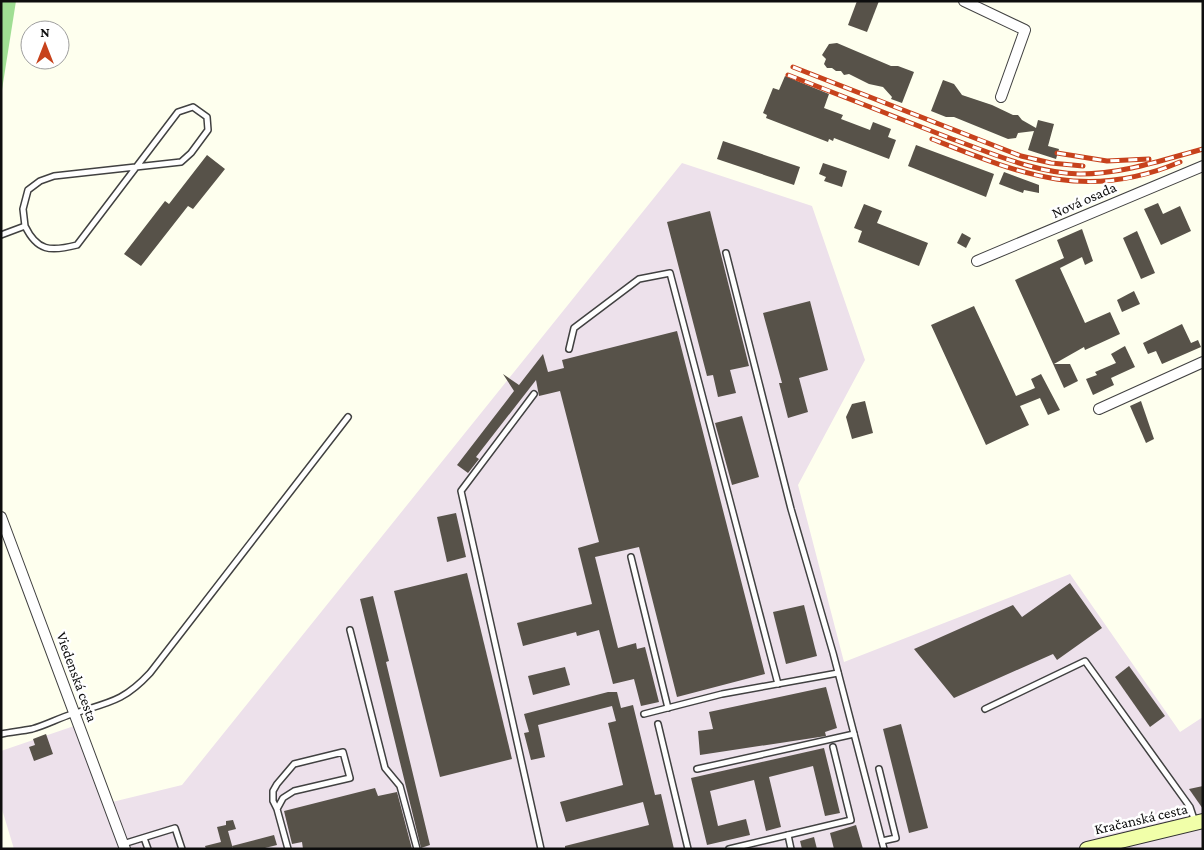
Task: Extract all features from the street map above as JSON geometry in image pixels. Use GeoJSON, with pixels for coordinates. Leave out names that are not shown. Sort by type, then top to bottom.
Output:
{"type":"FeatureCollection","features":[{"type":"Feature","properties":{"kind":"street"},"geometry":{"type":"LineString","coordinates":[[964,1],[1025,30],[1001,97]]}},
{"type":"Feature","properties":{"kind":"street","name":"Nová osada"},"geometry":{"type":"LineString","coordinates":[[977,261],[1203,166]]}},
{"type":"Feature","properties":{"kind":"street"},"geometry":{"type":"LineString","coordinates":[[1099,409],[1203,362]]}},
{"type":"Feature","properties":{"kind":"street","name":"Viedenská cesta"},"geometry":{"type":"LineString","coordinates":[[1,517],[124,847]]}},
{"type":"Feature","properties":{"kind":"street","name":"Kračanská cesta"},"geometry":{"type":"LineString","coordinates":[[1089,849],[1199,822]]}},
{"type":"Feature","properties":{"kind":"lane"},"geometry":{"type":"LineString","coordinates":[[139,167],[54,176],[40,181],[28,190],[23,209],[25,226],[32,240],[43,247],[62,249],[77,246],[139,167],[178,112],[193,107],[207,117],[208,130],[191,153],[181,162],[139,167]]}},
{"type":"Feature","properties":{"kind":"lane"},"geometry":{"type":"LineString","coordinates":[[1,235],[25,226]]}},
{"type":"Feature","properties":{"kind":"lane"},"geometry":{"type":"LineString","coordinates":[[726,253],[792,509],[838,673],[884,849]]}},
{"type":"Feature","properties":{"kind":"lane"},"geometry":{"type":"LineString","coordinates":[[569,349],[574,328],[617,295],[639,279],[670,273],[778,684]]}},
{"type":"Feature","properties":{"kind":"lane"},"geometry":{"type":"LineString","coordinates":[[534,394],[461,492],[541,849]]}},
{"type":"Feature","properties":{"kind":"lane"},"geometry":{"type":"LineString","coordinates":[[1,734],[32,729],[74,713],[94,709],[122,698],[135,689],[150,673],[348,417]]}},
{"type":"Feature","properties":{"kind":"lane"},"geometry":{"type":"LineString","coordinates":[[631,557],[668,708]]}},
{"type":"Feature","properties":{"kind":"lane"},"geometry":{"type":"LineString","coordinates":[[350,630],[385,768],[400,786],[417,849]]}},
{"type":"Feature","properties":{"kind":"lane"},"geometry":{"type":"LineString","coordinates":[[985,709],[1085,661],[1199,822]]}},
{"type":"Feature","properties":{"kind":"lane"},"geometry":{"type":"LineString","coordinates":[[644,714],[722,694],[838,673]]}},
{"type":"Feature","properties":{"kind":"lane"},"geometry":{"type":"LineString","coordinates":[[658,724],[688,849]]}},
{"type":"Feature","properties":{"kind":"lane"},"geometry":{"type":"LineString","coordinates":[[697,769],[854,734]]}},
{"type":"Feature","properties":{"kind":"lane"},"geometry":{"type":"LineString","coordinates":[[729,849],[851,820],[833,747]]}},
{"type":"Feature","properties":{"kind":"lane"},"geometry":{"type":"LineString","coordinates":[[278,809],[283,798],[294,791],[350,778],[343,752],[294,764],[273,791],[273,801],[278,809],[288,849]]}},
{"type":"Feature","properties":{"kind":"lane"},"geometry":{"type":"LineString","coordinates":[[879,769],[896,838],[882,842]]}},
{"type":"Feature","properties":{"kind":"lane"},"geometry":{"type":"LineString","coordinates":[[124,847],[175,828],[182,849]]}},
{"type":"Feature","properties":{"kind":"lane"},"geometry":{"type":"LineString","coordinates":[[788,835],[791,849]]}},
{"type":"Feature","properties":{"kind":"lane"},"geometry":{"type":"LineString","coordinates":[[144,838],[148,849]]}},
{"type":"Feature","properties":{"kind":"shaded area"},"geometry":{"type":"Polygon","coordinates":[[[682,163],[812,206],[865,360],[798,485],[844,662],[1070,574],[1180,732],[1203,717],[1203,849],[14,849],[1,806],[1,751],[77,725],[104,804],[182,785],[682,163]]]}},
{"type":"Feature","properties":{"kind":"green space"},"geometry":{"type":"Polygon","coordinates":[[[1,1],[16,1],[1,96],[1,1]]]}},
{"type":"Feature","properties":{"kind":"building"},"geometry":{"type":"Polygon","coordinates":[[[857,1],[879,1],[867,32],[848,25],[857,1]]]}},
{"type":"Feature","properties":{"kind":"building"},"geometry":{"type":"Polygon","coordinates":[[[837,43],[891,66],[898,66],[914,72],[902,103],[891,99],[892,97],[883,87],[869,84],[849,74],[844,75],[841,71],[827,68],[824,64],[826,59],[822,55],[829,44],[837,43]]]}},
{"type":"Feature","properties":{"kind":"building"},"geometry":{"type":"Polygon","coordinates":[[[785,76],[829,94],[824,108],[843,115],[841,119],[870,130],[873,122],[891,129],[888,137],[896,140],[889,159],[834,138],[833,141],[829,139],[828,142],[766,118],[767,115],[763,113],[773,88],[779,90],[785,76]]]}},
{"type":"Feature","properties":{"kind":"building"},"geometry":{"type":"Polygon","coordinates":[[[943,80],[954,84],[962,95],[992,105],[1013,115],[1018,115],[1022,120],[1036,128],[1038,120],[1054,124],[1048,146],[1059,149],[1056,159],[1028,150],[1034,131],[1018,133],[1016,138],[1008,139],[954,117],[946,117],[931,111],[943,80]]]}},
{"type":"Feature","properties":{"kind":"building"},"geometry":{"type":"Polygon","coordinates":[[[723,141],[800,167],[794,185],[717,159],[723,141]]]}},
{"type":"Feature","properties":{"kind":"building"},"geometry":{"type":"Polygon","coordinates":[[[916,145],[994,174],[986,197],[908,166],[916,145]]]}},
{"type":"Feature","properties":{"kind":"building"},"geometry":{"type":"Polygon","coordinates":[[[207,155],[225,169],[193,209],[188,206],[141,266],[124,254],[165,201],[169,204],[207,155]]]}},
{"type":"Feature","properties":{"kind":"building"},"geometry":{"type":"Polygon","coordinates":[[[823,163],[847,171],[842,187],[824,181],[826,177],[819,174],[823,163]]]}},
{"type":"Feature","properties":{"kind":"building"},"geometry":{"type":"Polygon","coordinates":[[[1004,172],[1039,185],[1039,193],[1024,190],[1023,193],[999,184],[1004,172]]]}},
{"type":"Feature","properties":{"kind":"building"},"geometry":{"type":"Polygon","coordinates":[[[1158,203],[1163,214],[1180,206],[1191,231],[1161,245],[1144,209],[1158,203]]]}},
{"type":"Feature","properties":{"kind":"building"},"geometry":{"type":"Polygon","coordinates":[[[864,204],[882,211],[877,223],[928,243],[919,266],[858,242],[862,231],[854,228],[864,204]]]}},
{"type":"Feature","properties":{"kind":"building"},"geometry":{"type":"Polygon","coordinates":[[[710,211],[749,366],[730,370],[736,393],[718,397],[713,375],[707,376],[667,222],[710,211]]]}},
{"type":"Feature","properties":{"kind":"building"},"geometry":{"type":"Polygon","coordinates":[[[1082,229],[1093,261],[1085,265],[1082,257],[1060,268],[1085,323],[1110,312],[1120,334],[1085,350],[1084,347],[1054,364],[1070,364],[1078,381],[1064,388],[1015,280],[1064,258],[1057,240],[1082,229]]]}},
{"type":"Feature","properties":{"kind":"building"},"geometry":{"type":"Polygon","coordinates":[[[1137,231],[1155,273],[1141,279],[1123,238],[1137,231]]]}},
{"type":"Feature","properties":{"kind":"building"},"geometry":{"type":"Polygon","coordinates":[[[962,233],[971,238],[966,248],[957,243],[962,233]]]}},
{"type":"Feature","properties":{"kind":"building"},"geometry":{"type":"Polygon","coordinates":[[[1134,291],[1140,304],[1122,312],[1117,300],[1134,291]]]}},
{"type":"Feature","properties":{"kind":"building"},"geometry":{"type":"Polygon","coordinates":[[[810,301],[828,370],[799,378],[808,412],[788,418],[779,383],[782,383],[763,313],[810,301]]]}},
{"type":"Feature","properties":{"kind":"building"},"geometry":{"type":"Polygon","coordinates":[[[974,306],[1016,396],[1035,388],[1031,379],[1041,374],[1060,410],[1048,415],[1040,398],[1020,406],[1029,425],[986,445],[931,325],[974,306]]]}},
{"type":"Feature","properties":{"kind":"building"},"geometry":{"type":"Polygon","coordinates":[[[1182,324],[1191,343],[1198,340],[1201,347],[1162,364],[1156,351],[1148,354],[1143,343],[1182,324]]]}},
{"type":"Feature","properties":{"kind":"building"},"geometry":{"type":"Polygon","coordinates":[[[677,331],[765,674],[677,697],[639,547],[595,557],[618,648],[636,643],[637,649],[645,647],[659,702],[641,706],[634,679],[613,684],[599,630],[577,636],[576,632],[523,646],[517,623],[592,604],[578,548],[599,542],[560,391],[539,396],[536,380],[476,457],[479,459],[468,473],[457,465],[514,391],[503,374],[519,385],[543,354],[548,372],[564,368],[562,360],[677,331]]]}},
{"type":"Feature","properties":{"kind":"building"},"geometry":{"type":"Polygon","coordinates":[[[1125,346],[1135,367],[1111,378],[1114,385],[1093,395],[1086,379],[1097,375],[1095,372],[1116,363],[1111,354],[1125,346]]]}},
{"type":"Feature","properties":{"kind":"building"},"geometry":{"type":"Polygon","coordinates":[[[865,401],[873,433],[852,439],[846,417],[852,404],[865,401]]]}},
{"type":"Feature","properties":{"kind":"building"},"geometry":{"type":"Polygon","coordinates":[[[1141,401],[1154,439],[1146,443],[1130,406],[1141,401]]]}},
{"type":"Feature","properties":{"kind":"building"},"geometry":{"type":"Polygon","coordinates":[[[742,416],[759,477],[732,485],[715,423],[742,416]]]}},
{"type":"Feature","properties":{"kind":"building"},"geometry":{"type":"Polygon","coordinates":[[[456,513],[466,557],[447,562],[437,517],[456,513]]]}},
{"type":"Feature","properties":{"kind":"building"},"geometry":{"type":"Polygon","coordinates":[[[467,573],[512,759],[440,777],[394,591],[467,573]]]}},
{"type":"Feature","properties":{"kind":"building"},"geometry":{"type":"Polygon","coordinates":[[[1070,583],[1102,628],[1057,660],[1053,654],[954,698],[914,649],[1013,605],[1022,617],[1070,583]]]}},
{"type":"Feature","properties":{"kind":"building"},"geometry":{"type":"Polygon","coordinates":[[[373,596],[389,661],[386,662],[430,845],[421,848],[360,599],[373,596]]]}},
{"type":"Feature","properties":{"kind":"building"},"geometry":{"type":"Polygon","coordinates":[[[804,605],[817,656],[786,664],[773,612],[804,605]]]}},
{"type":"Feature","properties":{"kind":"building"},"geometry":{"type":"Polygon","coordinates":[[[1129,666],[1165,716],[1150,727],[1115,677],[1129,666]]]}},
{"type":"Feature","properties":{"kind":"building"},"geometry":{"type":"Polygon","coordinates":[[[565,667],[570,685],[533,695],[528,676],[565,667]]]}},
{"type":"Feature","properties":{"kind":"building"},"geometry":{"type":"Polygon","coordinates":[[[826,687],[837,728],[825,732],[826,736],[700,755],[698,731],[713,729],[709,712],[826,687]]]}},
{"type":"Feature","properties":{"kind":"building"},"geometry":{"type":"Polygon","coordinates":[[[608,692],[617,692],[621,708],[633,705],[655,795],[661,794],[674,849],[565,849],[565,846],[649,825],[643,802],[566,822],[560,802],[623,785],[608,723],[616,721],[612,706],[538,725],[545,757],[531,760],[524,733],[529,732],[524,714],[608,692]]]}},
{"type":"Feature","properties":{"kind":"building"},"geometry":{"type":"Polygon","coordinates":[[[901,724],[928,828],[909,833],[883,729],[901,724]]]}},
{"type":"Feature","properties":{"kind":"building"},"geometry":{"type":"Polygon","coordinates":[[[46,734],[53,754],[34,761],[29,747],[35,745],[33,739],[46,734]]]}},
{"type":"Feature","properties":{"kind":"building"},"geometry":{"type":"Polygon","coordinates":[[[824,748],[840,813],[825,816],[813,766],[769,777],[781,827],[766,831],[754,780],[710,791],[718,826],[746,819],[750,835],[707,845],[691,778],[824,748]]]}},
{"type":"Feature","properties":{"kind":"building"},"geometry":{"type":"Polygon","coordinates":[[[1203,786],[1203,809],[1189,789],[1203,786]]]}},
{"type":"Feature","properties":{"kind":"building"},"geometry":{"type":"Polygon","coordinates":[[[375,788],[378,796],[397,792],[412,849],[303,849],[302,842],[292,844],[284,811],[375,788]]]}},
{"type":"Feature","properties":{"kind":"building"},"geometry":{"type":"Polygon","coordinates":[[[233,820],[236,829],[228,831],[233,849],[206,849],[205,846],[221,842],[217,827],[226,825],[226,821],[233,820]]]}},
{"type":"Feature","properties":{"kind":"building"},"geometry":{"type":"Polygon","coordinates":[[[856,825],[863,849],[834,849],[830,833],[856,825]]]}},
{"type":"Feature","properties":{"kind":"building"},"geometry":{"type":"Polygon","coordinates":[[[274,835],[277,845],[261,849],[233,849],[232,846],[274,835]]]}},
{"type":"Feature","properties":{"kind":"building"},"geometry":{"type":"Polygon","coordinates":[[[814,837],[817,849],[802,849],[800,841],[814,837]]]}},
{"type":"Feature","properties":{"kind":"railway"},"geometry":{"type":"LineString","coordinates":[[793,67],[1021,156],[1051,163],[1083,166]]}},
{"type":"Feature","properties":{"kind":"railway"},"geometry":{"type":"LineString","coordinates":[[788,75],[983,151],[1015,162],[1063,173],[1112,172],[1142,166],[1203,149]]}},
{"type":"Feature","properties":{"kind":"railway"},"geometry":{"type":"LineString","coordinates":[[932,139],[995,163],[1025,172],[1054,179],[1084,182],[1114,180],[1146,174],[1180,162]]}},
{"type":"Feature","properties":{"kind":"railway"},"geometry":{"type":"LineString","coordinates":[[1057,153],[1107,161],[1149,159]]}}]}
